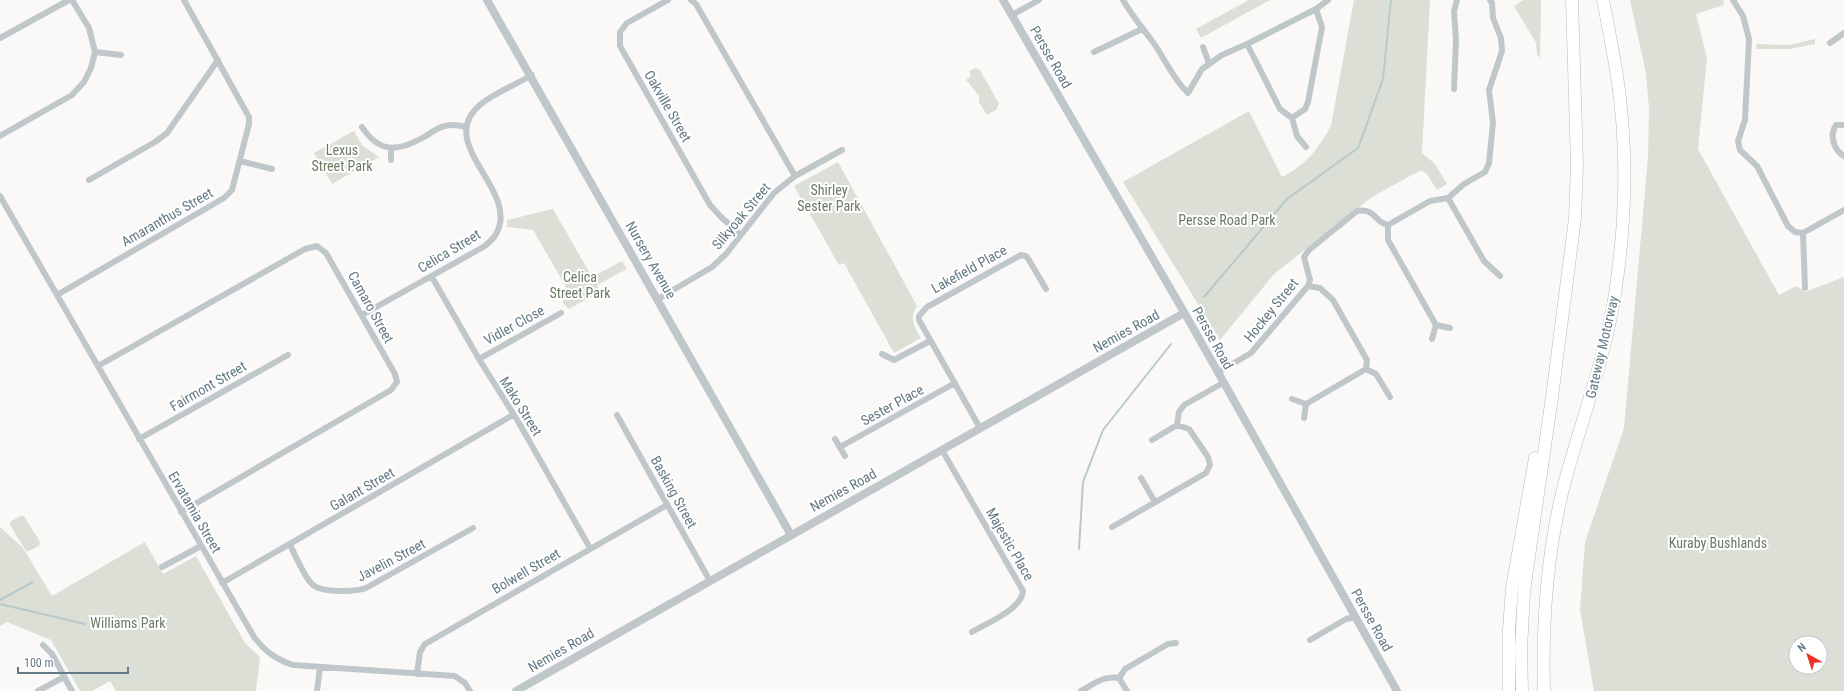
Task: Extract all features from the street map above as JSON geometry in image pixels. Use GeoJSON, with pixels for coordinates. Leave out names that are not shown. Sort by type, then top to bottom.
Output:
{"type":"FeatureCollection","features":[{"type":"Feature","properties":{"kind":"highway"},"geometry":{"type":"LineString","coordinates":[[1522,691],[1521,649],[1524,591],[1552,397],[1575,218],[1577,164],[1572,0]]}},
{"type":"Feature","properties":{"kind":"highway","name":"Gateway Motorway"},"geometry":{"type":"LineString","coordinates":[[1544,691],[1544,615],[1551,552],[1565,482],[1592,395],[1608,334],[1615,295],[1623,225],[1623,128],[1617,77],[1603,0]]}},
{"type":"Feature","properties":{"kind":"highway"},"geometry":{"type":"LineString","coordinates":[[1509,691],[1509,630],[1515,569],[1545,400],[1554,375]]}},
{"type":"Feature","properties":{"kind":"street"},"geometry":{"type":"LineString","coordinates":[[0,38],[69,0]]}},
{"type":"Feature","properties":{"kind":"street"},"geometry":{"type":"LineString","coordinates":[[0,136],[72,95],[84,82],[91,68],[95,52],[89,28],[72,0]]}},
{"type":"Feature","properties":{"kind":"street","name":"Amaranthus Street"},"geometry":{"type":"LineString","coordinates":[[57,295],[224,198],[232,190],[249,124],[249,117],[184,0]]}},
{"type":"Feature","properties":{"kind":"street","name":"Oakville Street"},"geometry":{"type":"LineString","coordinates":[[668,0],[627,23],[620,32],[620,46],[710,205],[741,235]]}},
{"type":"Feature","properties":{"kind":"street"},"geometry":{"type":"LineString","coordinates":[[691,0],[696,4],[795,176]]}},
{"type":"Feature","properties":{"kind":"street","name":"Persse Road"},"geometry":{"type":"LineString","coordinates":[[1003,0],[1184,312],[1397,691]]}},
{"type":"Feature","properties":{"kind":"street"},"geometry":{"type":"LineString","coordinates":[[1012,15],[1039,0]]}},
{"type":"Feature","properties":{"kind":"street"},"geometry":{"type":"LineString","coordinates":[[1123,0],[1142,29],[1151,38],[1177,83],[1188,92],[1197,74],[1209,63],[1233,49],[1247,44],[1316,9],[1328,0]]}},
{"type":"Feature","properties":{"kind":"street"},"geometry":{"type":"LineString","coordinates":[[1454,89],[1456,40],[1454,11],[1457,0]]}},
{"type":"Feature","properties":{"kind":"street"},"geometry":{"type":"LineString","coordinates":[[1432,339],[1436,325],[1388,240],[1388,225],[1430,202],[1448,198],[1464,184],[1485,172],[1489,163],[1493,123],[1489,90],[1502,51],[1501,38],[1490,0]]}},
{"type":"Feature","properties":{"kind":"street"},"geometry":{"type":"LineString","coordinates":[[1733,0],[1743,16],[1749,39],[1745,120],[1738,141],[1740,150],[1757,166],[1788,226],[1795,232],[1803,233],[1844,210]]}},
{"type":"Feature","properties":{"kind":"street","name":"Nursery Avenue"},"geometry":{"type":"LineString","coordinates":[[490,1],[791,535]]}},
{"type":"Feature","properties":{"kind":"street"},"geometry":{"type":"LineString","coordinates":[[1292,118],[1305,109],[1308,102],[1322,27],[1321,19],[1316,9]]}},
{"type":"Feature","properties":{"kind":"street"},"geometry":{"type":"LineString","coordinates":[[1094,52],[1142,29]]}},
{"type":"Feature","properties":{"kind":"street"},"geometry":{"type":"LineString","coordinates":[[1830,43],[1844,33]]}},
{"type":"Feature","properties":{"kind":"street"},"geometry":{"type":"LineString","coordinates":[[1247,44],[1280,109],[1292,118],[1297,136],[1306,147]]}},
{"type":"Feature","properties":{"kind":"street"},"geometry":{"type":"LineString","coordinates":[[1202,47],[1209,63]]}},
{"type":"Feature","properties":{"kind":"street"},"geometry":{"type":"LineString","coordinates":[[95,52],[122,55]]}},
{"type":"Feature","properties":{"kind":"street"},"geometry":{"type":"LineString","coordinates":[[89,180],[155,142],[167,133],[218,60]]}},
{"type":"Feature","properties":{"kind":"street"},"geometry":{"type":"LineString","coordinates":[[362,127],[367,135],[378,144],[391,149],[402,148],[443,126],[452,124],[466,126],[472,115],[481,105],[532,75]]}},
{"type":"Feature","properties":{"kind":"street"},"geometry":{"type":"LineString","coordinates":[[1844,124],[1836,126],[1834,146],[1837,152],[1844,156]]}},
{"type":"Feature","properties":{"kind":"street","name":"Celica Street"},"geometry":{"type":"LineString","coordinates":[[362,316],[485,246],[497,233],[500,223],[501,210],[497,197],[471,152],[467,141],[466,126]]}},
{"type":"Feature","properties":{"kind":"street"},"geometry":{"type":"LineString","coordinates":[[390,160],[391,149]]}},
{"type":"Feature","properties":{"kind":"street","name":"Silkyoak Street"},"geometry":{"type":"LineString","coordinates":[[658,299],[712,266],[726,254],[774,193],[795,176],[842,150]]}},
{"type":"Feature","properties":{"kind":"street"},"geometry":{"type":"LineString","coordinates":[[240,160],[272,169]]}},
{"type":"Feature","properties":{"kind":"street","name":"Ervatamia Street"},"geometry":{"type":"LineString","coordinates":[[0,196],[222,583],[254,638],[264,650],[276,659],[293,665],[455,676],[465,683],[470,691]]}},
{"type":"Feature","properties":{"kind":"street"},"geometry":{"type":"LineString","coordinates":[[1448,198],[1484,261],[1500,276]]}},
{"type":"Feature","properties":{"kind":"street","name":"Hockey Street"},"geometry":{"type":"LineString","coordinates":[[1217,373],[1251,353],[1308,286],[1310,280],[1304,257],[1309,250],[1357,211],[1366,210],[1372,213],[1383,224],[1388,225]]}},
{"type":"Feature","properties":{"kind":"street"},"geometry":{"type":"LineString","coordinates":[[1803,233],[1805,288]]}},
{"type":"Feature","properties":{"kind":"street","name":"Camaro Street"},"geometry":{"type":"LineString","coordinates":[[98,366],[305,249],[317,246],[326,253],[395,374],[397,382],[391,390],[181,512]]}},
{"type":"Feature","properties":{"kind":"street","name":"Lakefield Place"},"geometry":{"type":"LineString","coordinates":[[980,428],[919,320],[922,312],[927,307],[1021,255],[1026,256],[1046,289]]}},
{"type":"Feature","properties":{"kind":"street","name":"Mako Street"},"geometry":{"type":"LineString","coordinates":[[432,277],[479,359],[519,423],[590,548]]}},
{"type":"Feature","properties":{"kind":"street"},"geometry":{"type":"LineString","coordinates":[[1308,286],[1320,288],[1333,300],[1367,360],[1366,369]]}},
{"type":"Feature","properties":{"kind":"street","name":"Vidler Close"},"geometry":{"type":"LineString","coordinates":[[479,359],[561,312]]}},
{"type":"Feature","properties":{"kind":"street","name":"Nemies Road"},"geometry":{"type":"LineString","coordinates":[[516,691],[1184,312]]}},
{"type":"Feature","properties":{"kind":"street"},"geometry":{"type":"LineString","coordinates":[[1436,325],[1450,328]]}},
{"type":"Feature","properties":{"kind":"street"},"geometry":{"type":"LineString","coordinates":[[882,354],[894,360],[930,341]]}},
{"type":"Feature","properties":{"kind":"street","name":"Fairmont Street"},"geometry":{"type":"LineString","coordinates":[[139,439],[288,355]]}},
{"type":"Feature","properties":{"kind":"street"},"geometry":{"type":"LineString","coordinates":[[1366,369],[1376,374],[1390,397]]}},
{"type":"Feature","properties":{"kind":"street"},"geometry":{"type":"LineString","coordinates":[[1292,399],[1306,404],[1366,369]]}},
{"type":"Feature","properties":{"kind":"street","name":"Sester Place"},"geometry":{"type":"LineString","coordinates":[[840,447],[955,383]]}},
{"type":"Feature","properties":{"kind":"street"},"geometry":{"type":"LineString","coordinates":[[1177,425],[1179,412],[1184,405],[1223,383]]}},
{"type":"Feature","properties":{"kind":"street"},"geometry":{"type":"LineString","coordinates":[[1304,418],[1306,404]]}},
{"type":"Feature","properties":{"kind":"street","name":"Basking Street"},"geometry":{"type":"LineString","coordinates":[[617,414],[710,581]]}},
{"type":"Feature","properties":{"kind":"street","name":"Galant Street"},"geometry":{"type":"LineString","coordinates":[[222,583],[513,415]]}},
{"type":"Feature","properties":{"kind":"street"},"geometry":{"type":"LineString","coordinates":[[1152,440],[1177,425]]}},
{"type":"Feature","properties":{"kind":"street"},"geometry":{"type":"LineString","coordinates":[[1112,527],[1206,473],[1210,465],[1208,457],[1188,429],[1177,425]]}},
{"type":"Feature","properties":{"kind":"street"},"geometry":{"type":"LineString","coordinates":[[834,439],[844,456]]}},
{"type":"Feature","properties":{"kind":"street","name":"Majestic Place"},"geometry":{"type":"LineString","coordinates":[[942,450],[1023,591],[1023,598],[1016,606],[972,632]]}},
{"type":"Feature","properties":{"kind":"street"},"geometry":{"type":"LineString","coordinates":[[1141,478],[1155,502]]}},
{"type":"Feature","properties":{"kind":"street","name":"Bolwell Street"},"geometry":{"type":"LineString","coordinates":[[417,674],[420,652],[425,644],[667,505]]}},
{"type":"Feature","properties":{"kind":"street","name":"Javelin Street"},"geometry":{"type":"LineString","coordinates":[[290,545],[312,584],[319,589],[357,591],[366,588],[473,528]]}},
{"type":"Feature","properties":{"kind":"street"},"geometry":{"type":"LineString","coordinates":[[162,568],[201,546]]}},
{"type":"Feature","properties":{"kind":"street"},"geometry":{"type":"LineString","coordinates":[[1310,640],[1346,619],[1356,617]]}},
{"type":"Feature","properties":{"kind":"street"},"geometry":{"type":"LineString","coordinates":[[1119,678],[1125,669],[1168,644],[1176,643]]}},
{"type":"Feature","properties":{"kind":"street"},"geometry":{"type":"LineString","coordinates":[[43,645],[52,654],[72,691]]}},
{"type":"Feature","properties":{"kind":"street"},"geometry":{"type":"LineString","coordinates":[[317,691],[320,667]]}},
{"type":"Feature","properties":{"kind":"street"},"geometry":{"type":"LineString","coordinates":[[38,691],[64,677]]}},
{"type":"Feature","properties":{"kind":"street"},"geometry":{"type":"LineString","coordinates":[[1081,691],[1105,678],[1119,678]]}},
{"type":"Feature","properties":{"kind":"street"},"geometry":{"type":"LineString","coordinates":[[1119,678],[1127,691]]}},
{"type":"Feature","properties":{"kind":"green space"},"geometry":{"type":"Polygon","coordinates":[[[1249,0],[1270,0],[1201,38],[1196,29],[1249,0]]]}},
{"type":"Feature","properties":{"kind":"green space","name":"Persse Road Park"},"geometry":{"type":"Polygon","coordinates":[[[1354,0],[1430,0],[1422,153],[1435,164],[1447,184],[1437,190],[1427,174],[1421,170],[1372,197],[1274,274],[1220,340],[1123,182],[1249,111],[1282,177],[1298,167],[1311,156],[1322,142],[1331,126],[1354,0]]]}},
{"type":"Feature","properties":{"kind":"green space"},"geometry":{"type":"Polygon","coordinates":[[[1523,0],[1541,0],[1540,59],[1537,54],[1536,43],[1514,6],[1523,0]]]}},
{"type":"Feature","properties":{"kind":"green space","name":"Kuraby Bushlands"},"geometry":{"type":"Polygon","coordinates":[[[1630,0],[1723,0],[1724,5],[1696,14],[1707,58],[1698,149],[1779,295],[1796,286],[1805,292],[1844,277],[1844,691],[1594,691],[1580,610],[1585,542],[1624,428],[1648,157],[1649,109],[1646,73],[1630,0]]]}},
{"type":"Feature","properties":{"kind":"green space"},"geometry":{"type":"Polygon","coordinates":[[[1815,39],[1815,44],[1790,49],[1757,49],[1756,44],[1789,45],[1815,39]]]}},
{"type":"Feature","properties":{"kind":"green space"},"geometry":{"type":"Polygon","coordinates":[[[975,68],[980,70],[999,104],[996,110],[987,115],[979,102],[979,96],[966,80],[971,76],[969,71],[975,68]]]}},
{"type":"Feature","properties":{"kind":"green space","name":"Lexus Street Park"},"geometry":{"type":"Polygon","coordinates":[[[354,131],[362,145],[379,157],[332,184],[314,153],[354,131]]]}},
{"type":"Feature","properties":{"kind":"green space","name":"Shirley Sester Park"},"geometry":{"type":"Polygon","coordinates":[[[838,162],[917,306],[913,314],[913,322],[921,338],[894,353],[844,263],[839,265],[794,186],[838,162]]]}},
{"type":"Feature","properties":{"kind":"green space","name":"Celica Street Park"},"geometry":{"type":"Polygon","coordinates":[[[553,209],[592,277],[622,261],[627,269],[597,285],[600,292],[569,309],[563,303],[566,287],[533,230],[507,227],[507,220],[553,209]]]}},
{"type":"Feature","properties":{"kind":"green space"},"geometry":{"type":"Polygon","coordinates":[[[24,516],[40,542],[39,546],[29,551],[26,551],[10,525],[11,521],[24,516]]]}},
{"type":"Feature","properties":{"kind":"green space","name":"Williams Park"},"geometry":{"type":"Polygon","coordinates":[[[0,527],[23,548],[52,596],[145,542],[163,574],[196,556],[245,643],[260,657],[256,691],[116,691],[110,681],[92,691],[80,691],[51,640],[7,622],[0,626],[0,527]]]}},
{"type":"Feature","properties":{"kind":"waterway"},"geometry":{"type":"LineString","coordinates":[[1204,297],[1287,199],[1358,148],[1383,79],[1391,0]]}},
{"type":"Feature","properties":{"kind":"waterway"},"geometry":{"type":"LineString","coordinates":[[1079,549],[1083,482],[1103,430],[1171,344]]}},
{"type":"Feature","properties":{"kind":"waterway"},"geometry":{"type":"LineString","coordinates":[[0,600],[33,582]]}},
{"type":"Feature","properties":{"kind":"waterway"},"geometry":{"type":"LineString","coordinates":[[0,604],[85,624]]}}]}
